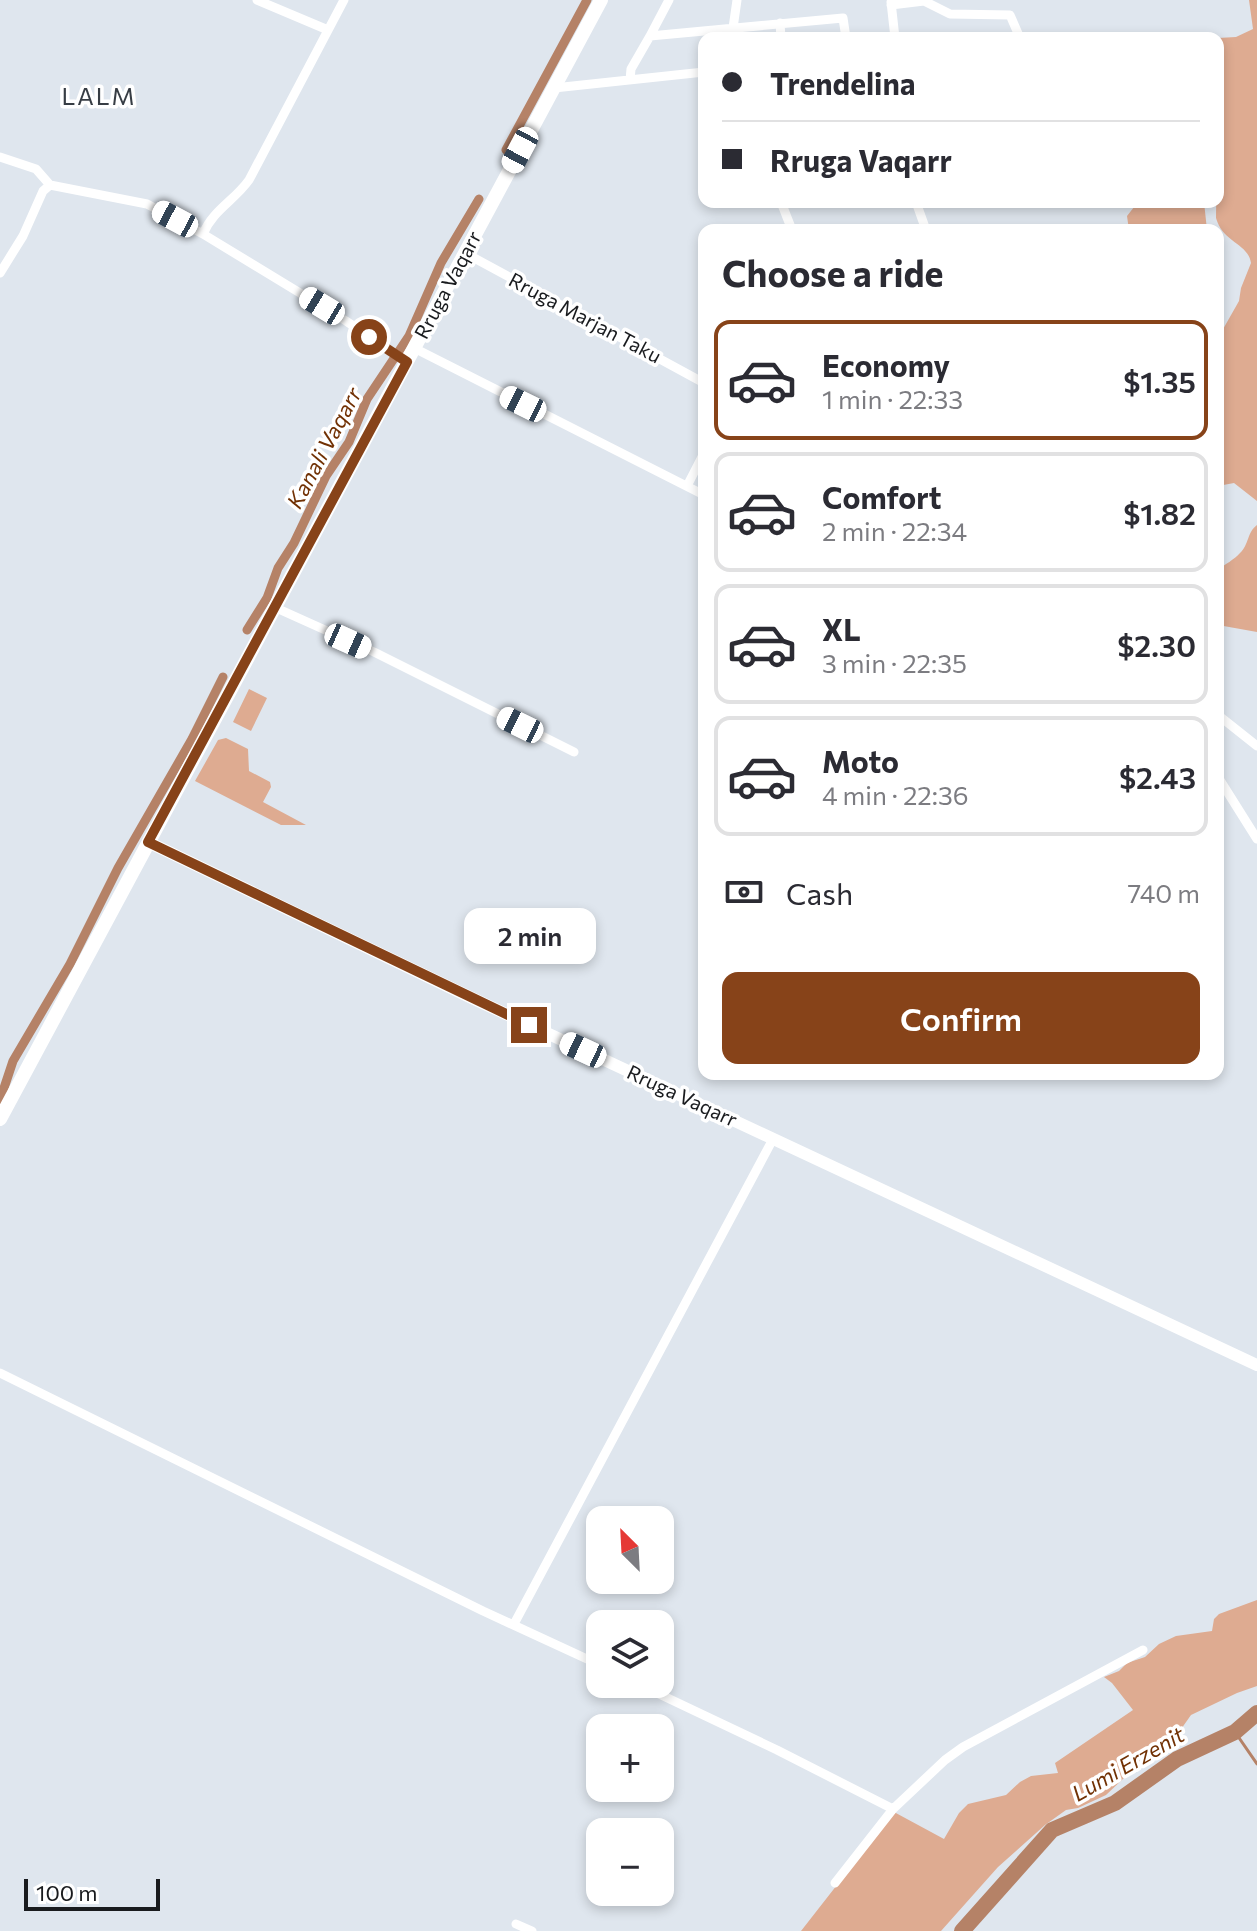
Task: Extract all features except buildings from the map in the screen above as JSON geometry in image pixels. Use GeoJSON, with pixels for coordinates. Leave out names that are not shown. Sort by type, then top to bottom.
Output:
{"type":"FeatureCollection","features":[{"type":"Feature","properties":{"kind":"main road","name":"Rruga Vaqarr"},"geometry":{"type":"LineString","coordinates":[[601,0],[414,348],[400,358],[274,607],[148,842],[420,974],[1257,1365]]}},
{"type":"Feature","properties":{"kind":"main road"},"geometry":{"type":"LineString","coordinates":[[0,1119],[148,842]]}},
{"type":"Feature","properties":{"kind":"street"},"geometry":{"type":"LineString","coordinates":[[257,0],[328,30]]}},
{"type":"Feature","properties":{"kind":"street"},"geometry":{"type":"LineString","coordinates":[[203,234],[215,213],[235,198],[249,180],[344,0]]}},
{"type":"Feature","properties":{"kind":"street"},"geometry":{"type":"LineString","coordinates":[[630,80],[631,69],[669,0]]}},
{"type":"Feature","properties":{"kind":"street"},"geometry":{"type":"LineString","coordinates":[[733,28],[737,0]]}},
{"type":"Feature","properties":{"kind":"street"},"geometry":{"type":"LineString","coordinates":[[894,32],[891,2],[924,1],[950,14],[1010,15],[1017,32]]}},
{"type":"Feature","properties":{"kind":"street"},"geometry":{"type":"LineString","coordinates":[[650,36],[843,18],[845,32]]}},
{"type":"Feature","properties":{"kind":"street"},"geometry":{"type":"LineString","coordinates":[[780,23],[781,32]]}},
{"type":"Feature","properties":{"kind":"street"},"geometry":{"type":"LineString","coordinates":[[554,88],[698,73]]}},
{"type":"Feature","properties":{"kind":"street"},"geometry":{"type":"LineString","coordinates":[[0,157],[36,169],[50,185],[134,199],[147,204],[203,234],[346,321],[400,358]]}},
{"type":"Feature","properties":{"kind":"street"},"geometry":{"type":"LineString","coordinates":[[0,273],[23,236],[43,191],[50,185]]}},
{"type":"Feature","properties":{"kind":"street","name":"Rruga Marjan Taku"},"geometry":{"type":"LineString","coordinates":[[465,253],[698,380]]}},
{"type":"Feature","properties":{"kind":"street"},"geometry":{"type":"LineString","coordinates":[[414,348],[698,492]]}},
{"type":"Feature","properties":{"kind":"street"},"geometry":{"type":"LineString","coordinates":[[687,486],[698,465]]}},
{"type":"Feature","properties":{"kind":"street"},"geometry":{"type":"LineString","coordinates":[[274,607],[374,652],[574,752]]}},
{"type":"Feature","properties":{"kind":"street"},"geometry":{"type":"LineString","coordinates":[[1224,720],[1257,746]]}},
{"type":"Feature","properties":{"kind":"street"},"geometry":{"type":"LineString","coordinates":[[1224,787],[1257,839]]}},
{"type":"Feature","properties":{"kind":"street"},"geometry":{"type":"LineString","coordinates":[[514,1624],[773,1139]]}},
{"type":"Feature","properties":{"kind":"street"},"geometry":{"type":"LineString","coordinates":[[0,1373],[586,1658]]}},
{"type":"Feature","properties":{"kind":"street"},"geometry":{"type":"LineString","coordinates":[[835,1883],[893,1809],[945,1760],[963,1747],[1143,1650]]}},
{"type":"Feature","properties":{"kind":"street"},"geometry":{"type":"LineString","coordinates":[[667,1698],[893,1809]]}},
{"type":"Feature","properties":{"kind":"street"},"geometry":{"type":"LineString","coordinates":[[516,1924],[532,1931]]}},
{"type":"Feature","properties":{"kind":"shaded area"},"geometry":{"type":"Polygon","coordinates":[[[1249,0],[1257,0],[1257,501],[1234,483],[1224,485],[1224,327],[1239,301],[1251,263],[1245,251],[1224,233],[1224,224],[1218,224],[1216,218],[1216,208],[1224,208],[1224,38],[1236,37],[1253,29],[1249,0]]]}},
{"type":"Feature","properties":{"kind":"shaded area"},"geometry":{"type":"Polygon","coordinates":[[[1133,208],[1205,208],[1206,224],[1128,224],[1127,216],[1133,208]]]}},
{"type":"Feature","properties":{"kind":"shaded area"},"geometry":{"type":"Polygon","coordinates":[[[1257,525],[1257,632],[1224,626],[1224,566],[1243,550],[1257,525]]]}},
{"type":"Feature","properties":{"kind":"shaded area"},"geometry":{"type":"Polygon","coordinates":[[[249,689],[267,698],[251,731],[233,722],[249,689]]]}},
{"type":"Feature","properties":{"kind":"shaded area"},"geometry":{"type":"Polygon","coordinates":[[[226,738],[248,749],[249,771],[270,782],[271,787],[263,802],[306,825],[281,825],[195,781],[218,740],[226,738]]]}},
{"type":"Feature","properties":{"kind":"shaded area"},"geometry":{"type":"Polygon","coordinates":[[[1257,1600],[1257,1686],[1191,1715],[1172,1742],[1106,1795],[1066,1810],[1045,1825],[998,1867],[941,1931],[801,1931],[894,1812],[944,1839],[968,1804],[1006,1795],[1031,1776],[1058,1773],[1055,1763],[1133,1710],[1104,1677],[1119,1671],[1127,1663],[1145,1657],[1159,1644],[1176,1636],[1212,1631],[1214,1619],[1219,1614],[1257,1600]]]}},
{"type":"Feature","properties":{"kind":"waterway","name":"Kanali Vaqarr"},"geometry":{"type":"LineString","coordinates":[[506,150],[587,0]]}},
{"type":"Feature","properties":{"kind":"waterway","name":"Kanali Vaqarr"},"geometry":{"type":"LineString","coordinates":[[247,630],[267,598],[278,568],[294,543],[326,476],[349,442],[367,399],[409,336],[441,263],[479,199]]}},
{"type":"Feature","properties":{"kind":"waterway"},"geometry":{"type":"LineString","coordinates":[[0,1100],[13,1061],[70,964],[118,868],[192,739],[223,677]]}},
{"type":"Feature","properties":{"kind":"waterway","name":"Lumi Erzenit"},"geometry":{"type":"LineString","coordinates":[[962,1931],[1052,1830],[1115,1803],[1177,1759],[1235,1732],[1257,1713]]}},
{"type":"Feature","properties":{"kind":"waterway"},"geometry":{"type":"LineString","coordinates":[[1235,1732],[1257,1764]]}},
{"type":"Feature","properties":{"kind":"district","name":"LALM"},"geometry":{"type":"Point","coordinates":[99,97]}},
{"type":"Feature","properties":{"kind":"route"},"geometry":{"type":"LineString","coordinates":[[369,337],[407,362],[148,842],[529,1025]]}}]}
